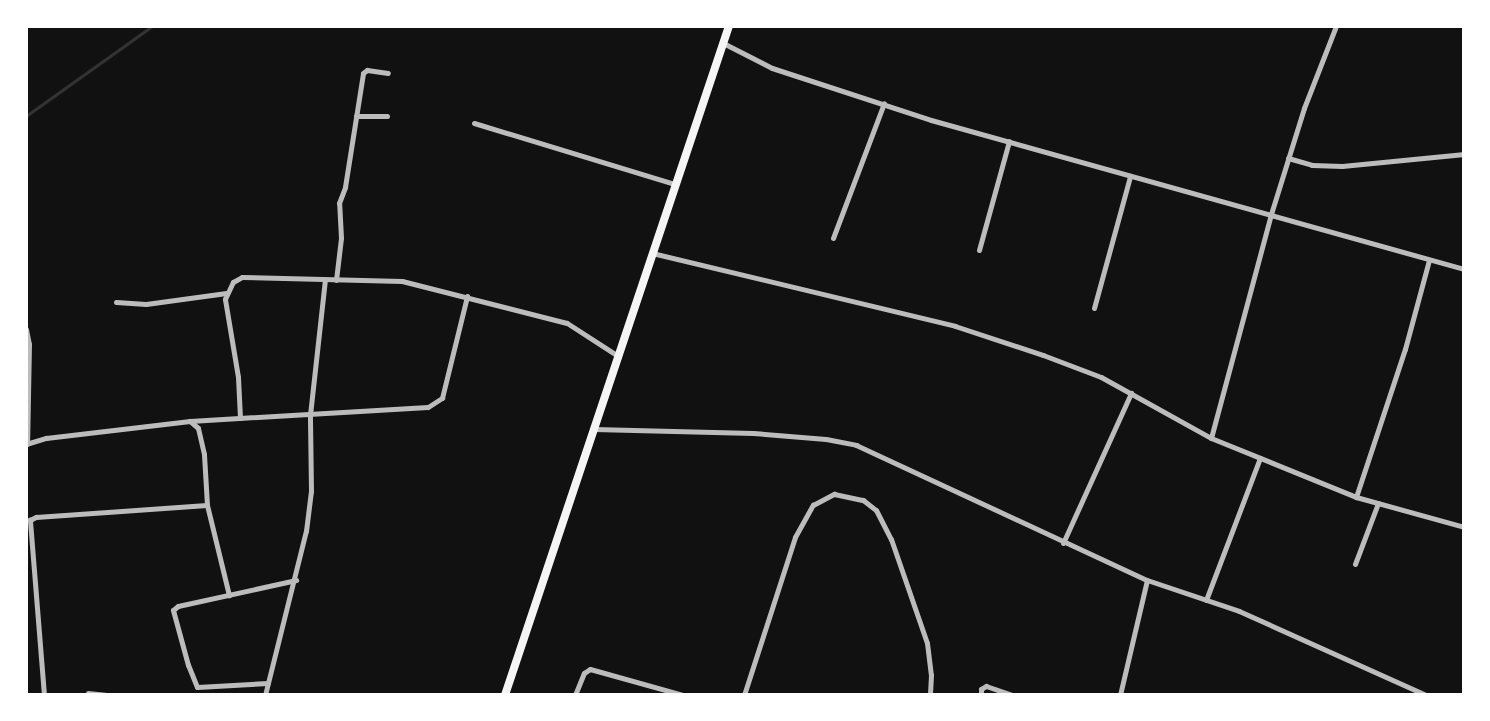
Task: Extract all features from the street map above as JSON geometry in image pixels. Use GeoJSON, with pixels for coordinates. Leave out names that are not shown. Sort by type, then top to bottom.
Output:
{"type":"FeatureCollection","features":[{"type":"Feature","properties":{"kind":"highway"},"geometry":{"type":"LineString","coordinates":[[505,695],[729,26]]}},
{"type":"Feature","properties":{"kind":"street"},"geometry":{"type":"LineString","coordinates":[[1211,438],[1271,214],[1288,158],[1336,26]]}},
{"type":"Feature","properties":{"kind":"street"},"geometry":{"type":"LineString","coordinates":[[723,43],[772,68],[884,103],[1130,176],[1464,269]]}},
{"type":"Feature","properties":{"kind":"street"},"geometry":{"type":"LineString","coordinates":[[336,280],[341,238],[339,204],[364,71],[388,73]]}},
{"type":"Feature","properties":{"kind":"street"},"geometry":{"type":"LineString","coordinates":[[833,238],[884,103]]}},
{"type":"Feature","properties":{"kind":"street"},"geometry":{"type":"LineString","coordinates":[[356,116],[387,116]]}},
{"type":"Feature","properties":{"kind":"street"},"geometry":{"type":"LineString","coordinates":[[474,123],[676,184]]}},
{"type":"Feature","properties":{"kind":"street"},"geometry":{"type":"LineString","coordinates":[[979,250],[1009,141]]}},
{"type":"Feature","properties":{"kind":"street"},"geometry":{"type":"LineString","coordinates":[[1288,158],[1312,165],[1342,166],[1464,154]]}},
{"type":"Feature","properties":{"kind":"street"},"geometry":{"type":"LineString","coordinates":[[1094,308],[1130,176]]}},
{"type":"Feature","properties":{"kind":"street"},"geometry":{"type":"LineString","coordinates":[[652,253],[955,326],[1101,377],[1211,438],[1356,498],[1464,527]]}},
{"type":"Feature","properties":{"kind":"street"},"geometry":{"type":"LineString","coordinates":[[1356,498],[1405,349],[1429,260]]}},
{"type":"Feature","properties":{"kind":"street"},"geometry":{"type":"LineString","coordinates":[[240,418],[226,293],[233,282],[242,277],[402,281],[567,323],[618,356]]}},
{"type":"Feature","properties":{"kind":"street"},"geometry":{"type":"LineString","coordinates":[[265,695],[296,580],[311,491],[310,415],[325,281]]}},
{"type":"Feature","properties":{"kind":"street"},"geometry":{"type":"LineString","coordinates":[[116,302],[146,304],[184,300],[211,292],[226,293]]}},
{"type":"Feature","properties":{"kind":"street"},"geometry":{"type":"LineString","coordinates":[[26,329],[29,344],[27,444],[46,438],[190,421],[400,411],[428,407],[439,402],[467,296]]}},
{"type":"Feature","properties":{"kind":"street"},"geometry":{"type":"LineString","coordinates":[[1062,542],[1131,393]]}},
{"type":"Feature","properties":{"kind":"street"},"geometry":{"type":"LineString","coordinates":[[202,420],[198,428],[205,465],[208,505],[229,595]]}},
{"type":"Feature","properties":{"kind":"street"},"geometry":{"type":"LineString","coordinates":[[190,421],[198,428]]}},
{"type":"Feature","properties":{"kind":"street"},"geometry":{"type":"LineString","coordinates":[[594,429],[754,433],[826,439],[856,445],[1147,580],[1240,611],[1426,695]]}},
{"type":"Feature","properties":{"kind":"street"},"geometry":{"type":"LineString","coordinates":[[1206,600],[1261,458]]}},
{"type":"Feature","properties":{"kind":"street"},"geometry":{"type":"LineString","coordinates":[[744,695],[795,537],[813,505],[834,494],[849,495],[870,505],[876,510],[891,539],[927,643],[931,675],[930,695]]}},
{"type":"Feature","properties":{"kind":"street"},"geometry":{"type":"LineString","coordinates":[[1355,564],[1378,503]]}},
{"type":"Feature","properties":{"kind":"street"},"geometry":{"type":"LineString","coordinates":[[44,695],[30,520],[36,517],[208,505]]}},
{"type":"Feature","properties":{"kind":"street"},"geometry":{"type":"LineString","coordinates":[[268,683],[202,689],[193,680],[174,617],[174,607],[296,580]]}},
{"type":"Feature","properties":{"kind":"street"},"geometry":{"type":"LineString","coordinates":[[1119,695],[1147,580]]}},
{"type":"Feature","properties":{"kind":"street"},"geometry":{"type":"LineString","coordinates":[[575,695],[584,673],[590,669],[683,695]]}},
{"type":"Feature","properties":{"kind":"street"},"geometry":{"type":"LineString","coordinates":[[981,695],[981,689],[986,686],[1012,695]]}},
{"type":"Feature","properties":{"kind":"street"},"geometry":{"type":"LineString","coordinates":[[88,693],[107,695]]}},
{"type":"Feature","properties":{"kind":"waterway"},"geometry":{"type":"LineString","coordinates":[[26,116],[152,26]]}}]}
